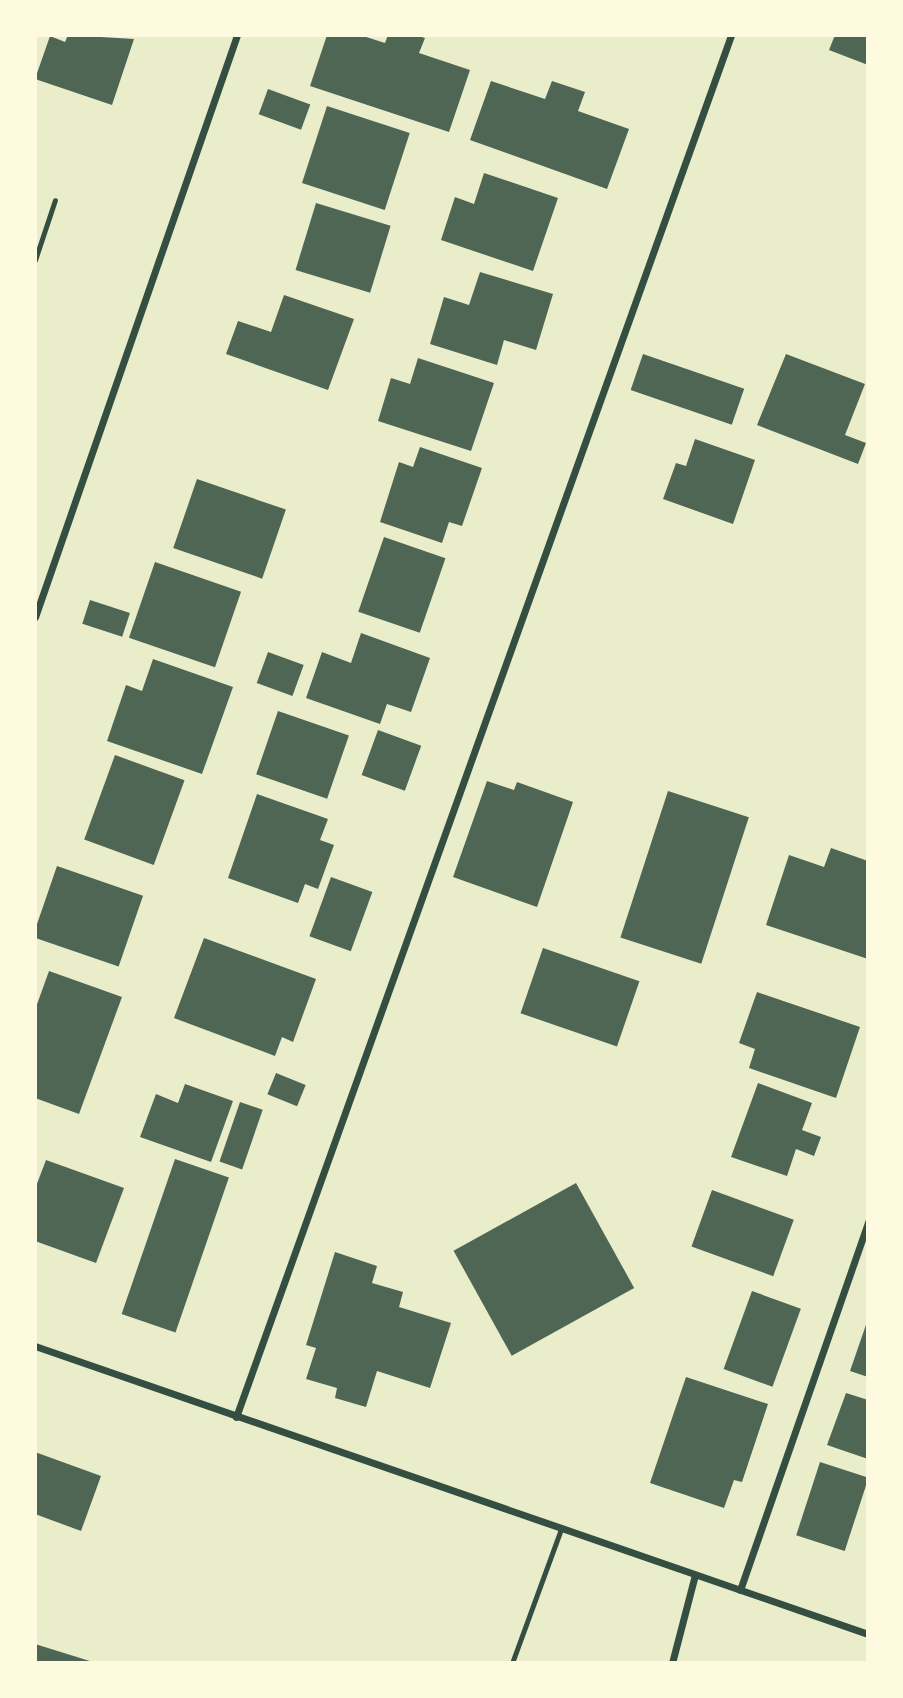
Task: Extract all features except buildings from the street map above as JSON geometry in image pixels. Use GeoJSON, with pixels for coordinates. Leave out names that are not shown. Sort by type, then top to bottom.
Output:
{"type":"FeatureCollection","features":[{"type":"Feature","properties":{"kind":"street"},"geometry":{"type":"LineString","coordinates":[[35,617],[237,35]]}},
{"type":"Feature","properties":{"kind":"street"},"geometry":{"type":"LineString","coordinates":[[236,1417],[731,35]]}},
{"type":"Feature","properties":{"kind":"street"},"geometry":{"type":"LineString","coordinates":[[740,1590],[868,1222]]}},
{"type":"Feature","properties":{"kind":"street"},"geometry":{"type":"LineString","coordinates":[[35,1346],[868,1634]]}},
{"type":"Feature","properties":{"kind":"street"},"geometry":{"type":"LineString","coordinates":[[672,1663],[695,1575]]}},
{"type":"Feature","properties":{"kind":"lane"},"geometry":{"type":"LineString","coordinates":[[35,260],[55,200]]}},
{"type":"Feature","properties":{"kind":"lane"},"geometry":{"type":"LineString","coordinates":[[512,1663],[561,1528]]}}]}
